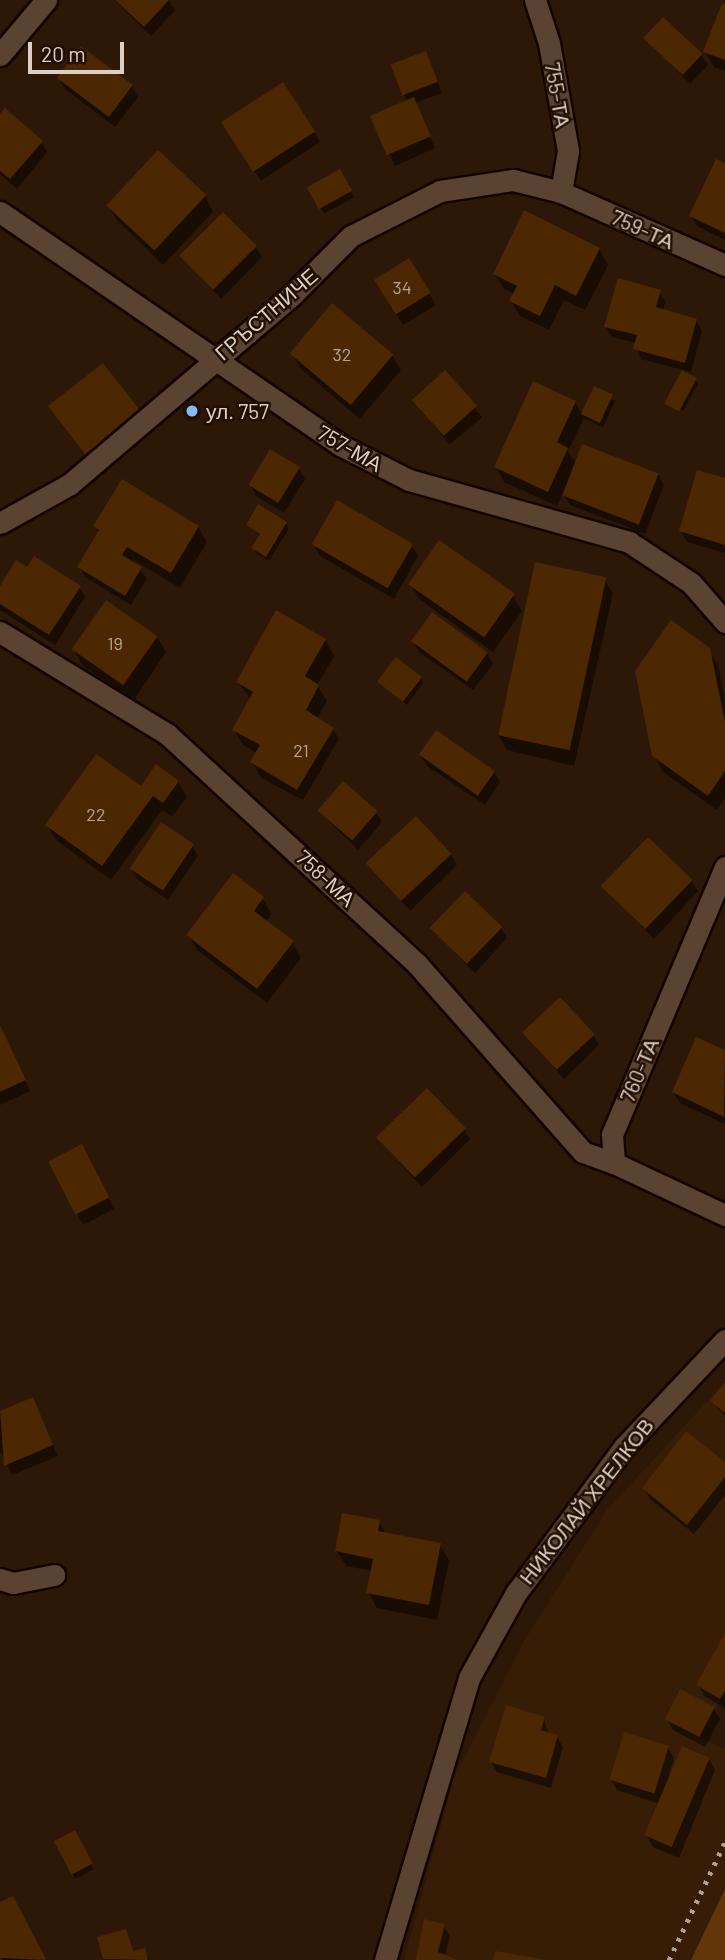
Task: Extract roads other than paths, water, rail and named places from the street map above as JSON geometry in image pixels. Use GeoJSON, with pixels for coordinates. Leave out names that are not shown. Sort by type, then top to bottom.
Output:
{"type":"FeatureCollection","features":[{"type":"Feature","properties":{"kind":"street"},"geometry":{"type":"LineString","coordinates":[[0,55],[46,0]]}},
{"type":"Feature","properties":{"kind":"street","name":"755-ТА"},"geometry":{"type":"LineString","coordinates":[[535,0],[549,43],[568,152],[562,192]]}},
{"type":"Feature","properties":{"kind":"street","name":"ГРЪСТНИЧЕ"},"geometry":{"type":"LineString","coordinates":[[0,523],[71,484],[290,297],[351,236],[440,191],[513,180],[562,192]]}},
{"type":"Feature","properties":{"kind":"street","name":"759-ТА"},"geometry":{"type":"LineString","coordinates":[[562,192],[725,265]]}},
{"type":"Feature","properties":{"kind":"street","name":"757-МА"},"geometry":{"type":"LineString","coordinates":[[0,212],[340,445],[409,480],[629,542],[691,583],[725,622]]}},
{"type":"Feature","properties":{"kind":"street","name":"758-МА"},"geometry":{"type":"LineString","coordinates":[[0,632],[167,734],[416,964],[583,1152],[614,1163]]}},
{"type":"Feature","properties":{"kind":"street","name":"760-ТА"},"geometry":{"type":"LineString","coordinates":[[614,1163],[612,1134],[725,867]]}},
{"type":"Feature","properties":{"kind":"street"},"geometry":{"type":"LineString","coordinates":[[614,1163],[725,1215]]}},
{"type":"Feature","properties":{"kind":"street","name":"НИКОЛАЙ ХРЕЛКОВ"},"geometry":{"type":"LineString","coordinates":[[385,1960],[469,1678],[516,1593],[624,1447],[725,1340]]}},
{"type":"Feature","properties":{"kind":"street"},"geometry":{"type":"LineString","coordinates":[[0,1578],[13,1583],[54,1575]]}},
{"type":"Feature","properties":{"kind":"railway"},"geometry":{"type":"LineString","coordinates":[[669,1960],[725,1842]]}},
{"type":"Feature","properties":{"kind":"place","name":"ул. 757"},"geometry":{"type":"Point","coordinates":[192,411]}}]}
